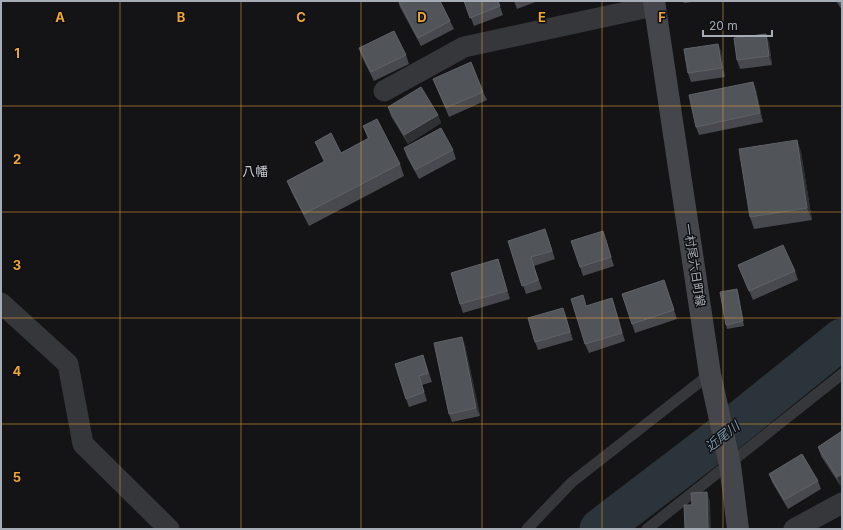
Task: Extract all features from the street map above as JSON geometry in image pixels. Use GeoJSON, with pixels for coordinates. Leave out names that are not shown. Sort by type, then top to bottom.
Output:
{"type":"FeatureCollection","features":[{"type":"Feature","properties":{"kind":"main road","name":"一村尾六日町線"},"geometry":{"type":"LineString","coordinates":[[654,3],[710,374],[730,465],[738,529]]}},
{"type":"Feature","properties":{"kind":"street"},"geometry":{"type":"LineString","coordinates":[[384,91],[464,47],[654,3]]}},
{"type":"Feature","properties":{"kind":"street"},"geometry":{"type":"LineString","coordinates":[[1,303],[68,364],[83,444],[169,529]]}},
{"type":"Feature","properties":{"kind":"street"},"geometry":{"type":"LineString","coordinates":[[794,529],[842,503]]}},
{"type":"Feature","properties":{"kind":"lane"},"geometry":{"type":"LineString","coordinates":[[527,529],[572,482],[710,374]]}},
{"type":"Feature","properties":{"kind":"lane"},"geometry":{"type":"LineString","coordinates":[[647,529],[730,465],[842,374]]}},
{"type":"Feature","properties":{"kind":"building"},"geometry":{"type":"Polygon","coordinates":[[[399,1],[440,1],[450,21],[418,38],[399,1]]]}},
{"type":"Feature","properties":{"kind":"building"},"geometry":{"type":"Polygon","coordinates":[[[464,1],[498,1],[500,6],[470,18],[464,1]]]}},
{"type":"Feature","properties":{"kind":"building"},"geometry":{"type":"Polygon","coordinates":[[[394,31],[406,55],[371,72],[359,48],[394,31]]]}},
{"type":"Feature","properties":{"kind":"building"},"geometry":{"type":"Polygon","coordinates":[[[766,34],[769,56],[737,60],[734,38],[766,34]]]}},
{"type":"Feature","properties":{"kind":"building"},"geometry":{"type":"Polygon","coordinates":[[[718,44],[722,68],[688,73],[684,49],[718,44]]]}},
{"type":"Feature","properties":{"kind":"building"},"geometry":{"type":"Polygon","coordinates":[[[471,62],[483,92],[446,108],[433,79],[471,62]]]}},
{"type":"Feature","properties":{"kind":"building"},"geometry":{"type":"Polygon","coordinates":[[[753,82],[760,113],[696,127],[689,95],[753,82]]]}},
{"type":"Feature","properties":{"kind":"building"},"geometry":{"type":"Polygon","coordinates":[[[421,87],[438,115],[404,135],[388,107],[421,87]]]}},
{"type":"Feature","properties":{"kind":"building"},"geometry":{"type":"Polygon","coordinates":[[[377,119],[400,164],[304,214],[287,181],[325,161],[315,142],[331,133],[341,153],[369,138],[363,126],[377,119]]]}},
{"type":"Feature","properties":{"kind":"building"},"geometry":{"type":"Polygon","coordinates":[[[441,128],[453,150],[415,170],[404,148],[441,128]]]}},
{"type":"Feature","properties":{"kind":"building"},"geometry":{"type":"Polygon","coordinates":[[[797,140],[807,208],[750,217],[739,149],[797,140]]]}},
{"type":"Feature","properties":{"kind":"building"},"geometry":{"type":"Polygon","coordinates":[[[545,229],[552,251],[531,257],[538,280],[522,286],[508,241],[545,229]]]}},
{"type":"Feature","properties":{"kind":"building"},"geometry":{"type":"Polygon","coordinates":[[[603,231],[611,257],[580,267],[571,241],[603,231]]]}},
{"type":"Feature","properties":{"kind":"building"},"geometry":{"type":"Polygon","coordinates":[[[783,245],[795,271],[749,291],[738,265],[783,245]]]}},
{"type":"Feature","properties":{"kind":"building"},"geometry":{"type":"Polygon","coordinates":[[[498,259],[507,291],[460,304],[451,273],[498,259]]]}},
{"type":"Feature","properties":{"kind":"building"},"geometry":{"type":"Polygon","coordinates":[[[664,280],[674,310],[632,324],[622,294],[664,280]]]}},
{"type":"Feature","properties":{"kind":"building"},"geometry":{"type":"Polygon","coordinates":[[[737,289],[743,321],[726,325],[720,292],[737,289]]]}},
{"type":"Feature","properties":{"kind":"building"},"geometry":{"type":"Polygon","coordinates":[[[583,295],[586,306],[612,298],[622,333],[585,344],[571,299],[583,295]]]}},
{"type":"Feature","properties":{"kind":"building"},"geometry":{"type":"Polygon","coordinates":[[[563,308],[570,332],[535,342],[528,318],[563,308]]]}},
{"type":"Feature","properties":{"kind":"building"},"geometry":{"type":"Polygon","coordinates":[[[462,337],[476,408],[449,414],[434,343],[462,337]]]}},
{"type":"Feature","properties":{"kind":"building"},"geometry":{"type":"Polygon","coordinates":[[[423,355],[428,373],[419,376],[424,392],[406,399],[395,364],[423,355]]]}},
{"type":"Feature","properties":{"kind":"building"},"geometry":{"type":"Polygon","coordinates":[[[842,431],[842,474],[837,477],[818,447],[842,431]]]}},
{"type":"Feature","properties":{"kind":"building"},"geometry":{"type":"Polygon","coordinates":[[[802,454],[818,481],[784,500],[769,474],[802,454]]]}},
{"type":"Feature","properties":{"kind":"building"},"geometry":{"type":"Polygon","coordinates":[[[707,492],[708,529],[685,529],[684,505],[692,505],[691,493],[707,492]]]}},
{"type":"Feature","properties":{"kind":"waterway","name":"近尾川"},"geometry":{"type":"LineString","coordinates":[[600,529],[718,439],[842,339]]}},
{"type":"Feature","properties":{"kind":"district","name":"八幡"},"geometry":{"type":"Point","coordinates":[255,171]}}]}
